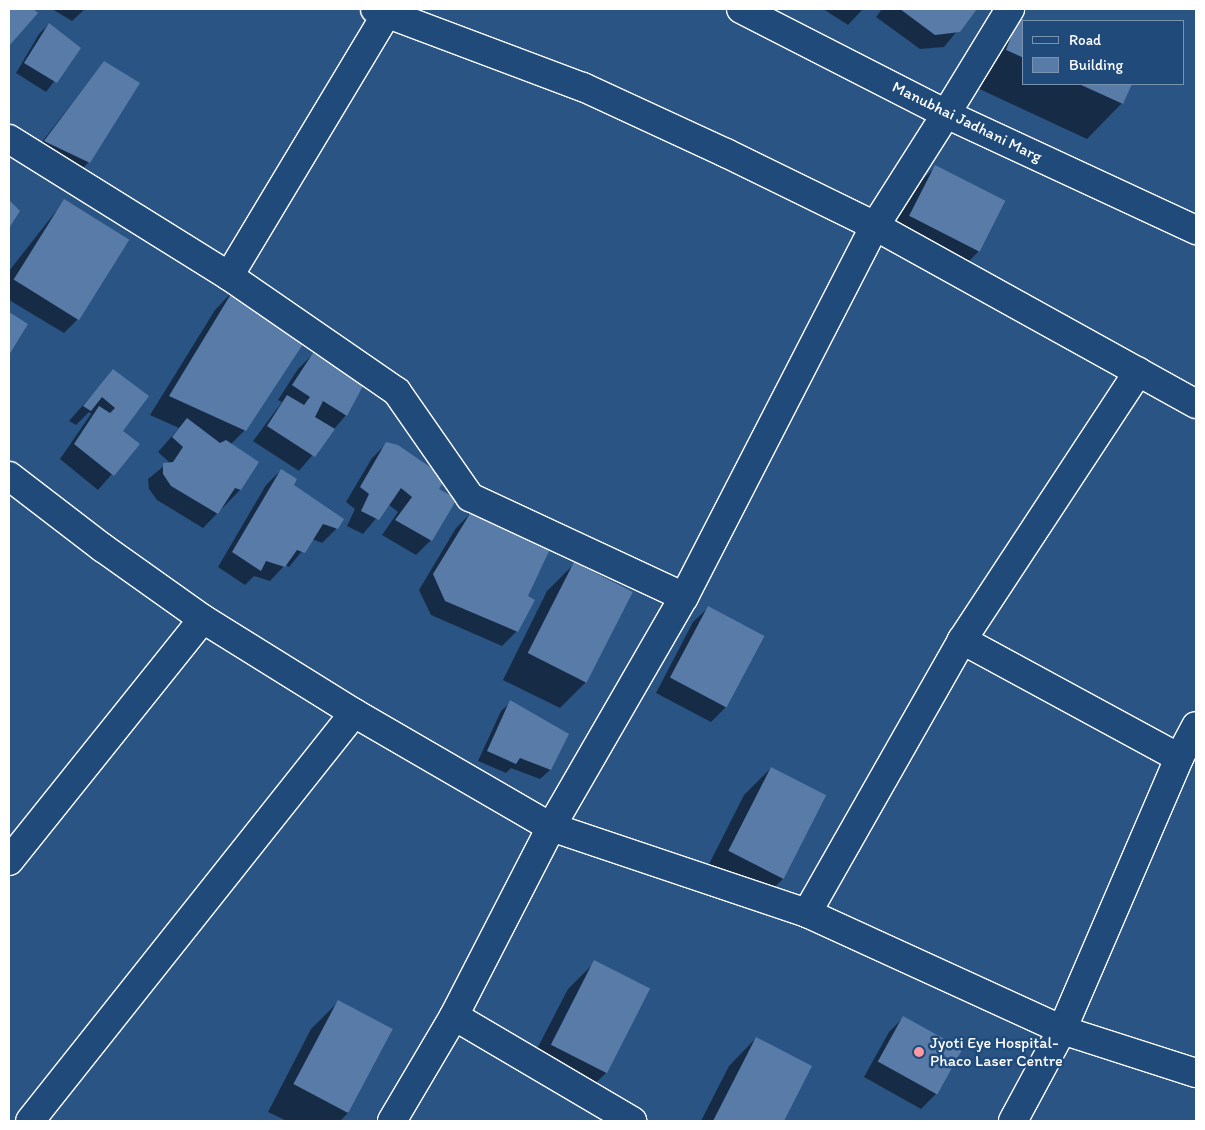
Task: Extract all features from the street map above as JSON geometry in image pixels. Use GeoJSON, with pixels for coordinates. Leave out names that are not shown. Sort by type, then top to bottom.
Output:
{"type":"FeatureCollection","features":[{"type":"Feature","properties":{"kind":"street","name":"Manubhai Jadhani Marg"},"geometry":{"type":"LineString","coordinates":[[741,9],[946,114],[1196,230]]}},
{"type":"Feature","properties":{"kind":"street"},"geometry":{"type":"LineString","coordinates":[[392,1121],[454,1016],[551,827],[684,597],[875,226],[1010,9]]}},
{"type":"Feature","properties":{"kind":"street"},"geometry":{"type":"LineString","coordinates":[[230,276],[380,12],[584,86],[875,226],[1196,404]]}},
{"type":"Feature","properties":{"kind":"street"},"geometry":{"type":"LineString","coordinates":[[9,139],[230,276],[397,392],[470,496],[684,597]]}},
{"type":"Feature","properties":{"kind":"street"},"geometry":{"type":"LineString","coordinates":[[807,913],[962,640],[1138,372]]}},
{"type":"Feature","properties":{"kind":"street"},"geometry":{"type":"LineString","coordinates":[[9,476],[103,548],[202,619],[354,713],[551,827],[807,913],[1062,1030],[1196,1073]]}},
{"type":"Feature","properties":{"kind":"street"},"geometry":{"type":"LineString","coordinates":[[9,861],[202,619]]}},
{"type":"Feature","properties":{"kind":"street"},"geometry":{"type":"LineString","coordinates":[[962,640],[1179,758]]}},
{"type":"Feature","properties":{"kind":"street"},"geometry":{"type":"LineString","coordinates":[[30,1121],[354,713]]}},
{"type":"Feature","properties":{"kind":"street"},"geometry":{"type":"LineString","coordinates":[[1013,1121],[1062,1030],[1179,758],[1196,726]]}},
{"type":"Feature","properties":{"kind":"street"},"geometry":{"type":"LineString","coordinates":[[454,1016],[632,1121]]}},
{"type":"Feature","properties":{"kind":"building"},"geometry":{"type":"Polygon","coordinates":[[[9,9],[33,9],[38,13],[9,46],[9,9]]]}},
{"type":"Feature","properties":{"kind":"building"},"geometry":{"type":"Polygon","coordinates":[[[900,9],[977,9],[960,32],[935,35],[900,9]]]}},
{"type":"Feature","properties":{"kind":"building"},"geometry":{"type":"Polygon","coordinates":[[[1018,17],[1024,20],[1022,20],[1022,57],[1006,50],[1018,17]]]}},
{"type":"Feature","properties":{"kind":"building"},"geometry":{"type":"Polygon","coordinates":[[[49,23],[81,48],[57,83],[24,63],[49,23]]]}},
{"type":"Feature","properties":{"kind":"building"},"geometry":{"type":"Polygon","coordinates":[[[104,61],[140,83],[90,163],[44,141],[104,61]]]}},
{"type":"Feature","properties":{"kind":"building"},"geometry":{"type":"Polygon","coordinates":[[[1081,85],[1132,85],[1123,104],[1081,85]]]}},
{"type":"Feature","properties":{"kind":"building"},"geometry":{"type":"Polygon","coordinates":[[[935,165],[1005,201],[980,252],[909,216],[935,165]]]}},
{"type":"Feature","properties":{"kind":"building"},"geometry":{"type":"Polygon","coordinates":[[[64,199],[129,240],[79,320],[14,280],[64,199]]]}},
{"type":"Feature","properties":{"kind":"building"},"geometry":{"type":"Polygon","coordinates":[[[9,200],[20,211],[9,228],[9,200]]]}},
{"type":"Feature","properties":{"kind":"building"},"geometry":{"type":"Polygon","coordinates":[[[234,289],[307,338],[246,431],[169,396],[234,289]]]}},
{"type":"Feature","properties":{"kind":"building"},"geometry":{"type":"Polygon","coordinates":[[[9,312],[28,324],[9,355],[9,312]]]}},
{"type":"Feature","properties":{"kind":"building"},"geometry":{"type":"Polygon","coordinates":[[[313,353],[364,384],[347,416],[323,401],[315,417],[335,429],[315,457],[267,426],[287,395],[304,405],[310,397],[292,385],[313,353]]]}},
{"type":"Feature","properties":{"kind":"building"},"geometry":{"type":"Polygon","coordinates":[[[113,369],[149,396],[123,431],[140,444],[114,476],[74,444],[99,406],[110,413],[115,408],[102,397],[91,411],[83,406],[113,369]]]}},
{"type":"Feature","properties":{"kind":"building"},"geometry":{"type":"Polygon","coordinates":[[[187,418],[220,443],[226,440],[259,462],[241,490],[235,488],[218,514],[171,486],[163,474],[163,463],[173,462],[183,447],[172,437],[187,418]]]}},
{"type":"Feature","properties":{"kind":"building"},"geometry":{"type":"Polygon","coordinates":[[[386,442],[398,445],[446,478],[439,489],[457,499],[432,541],[395,520],[412,497],[401,488],[379,520],[361,511],[369,494],[360,487],[386,442]]]}},
{"type":"Feature","properties":{"kind":"building"},"geometry":{"type":"Polygon","coordinates":[[[281,469],[297,479],[294,485],[344,519],[338,529],[323,524],[305,553],[297,550],[285,567],[266,561],[261,571],[232,552],[281,469]]]}},
{"type":"Feature","properties":{"kind":"building"},"geometry":{"type":"Polygon","coordinates":[[[471,512],[550,549],[528,596],[535,600],[518,632],[445,601],[433,574],[471,512]]]}},
{"type":"Feature","properties":{"kind":"building"},"geometry":{"type":"Polygon","coordinates":[[[574,562],[633,592],[586,683],[528,653],[574,562]]]}},
{"type":"Feature","properties":{"kind":"building"},"geometry":{"type":"Polygon","coordinates":[[[708,606],[765,636],[726,708],[670,678],[708,606]]]}},
{"type":"Feature","properties":{"kind":"building"},"geometry":{"type":"Polygon","coordinates":[[[510,700],[569,734],[551,770],[520,758],[516,764],[487,751],[510,700]]]}},
{"type":"Feature","properties":{"kind":"building"},"geometry":{"type":"Polygon","coordinates":[[[771,767],[826,795],[784,879],[728,851],[771,767]]]}},
{"type":"Feature","properties":{"kind":"building"},"geometry":{"type":"Polygon","coordinates":[[[594,960],[650,989],[607,1073],[551,1045],[594,960]]]}},
{"type":"Feature","properties":{"kind":"building"},"geometry":{"type":"Polygon","coordinates":[[[338,1000],[393,1029],[348,1113],[293,1084],[338,1000]]]}},
{"type":"Feature","properties":{"kind":"building"},"geometry":{"type":"Polygon","coordinates":[[[903,1016],[962,1049],[937,1094],[878,1061],[903,1016]]]}},
{"type":"Feature","properties":{"kind":"building"},"geometry":{"type":"Polygon","coordinates":[[[756,1037],[812,1066],[784,1121],[713,1121],[756,1037]]]}},
{"type":"Feature","properties":{"kind":"place","name":"Jyoti Eye Hospital- Phaco Laser Centre"},"geometry":{"type":"Point","coordinates":[919,1052]}}]}
